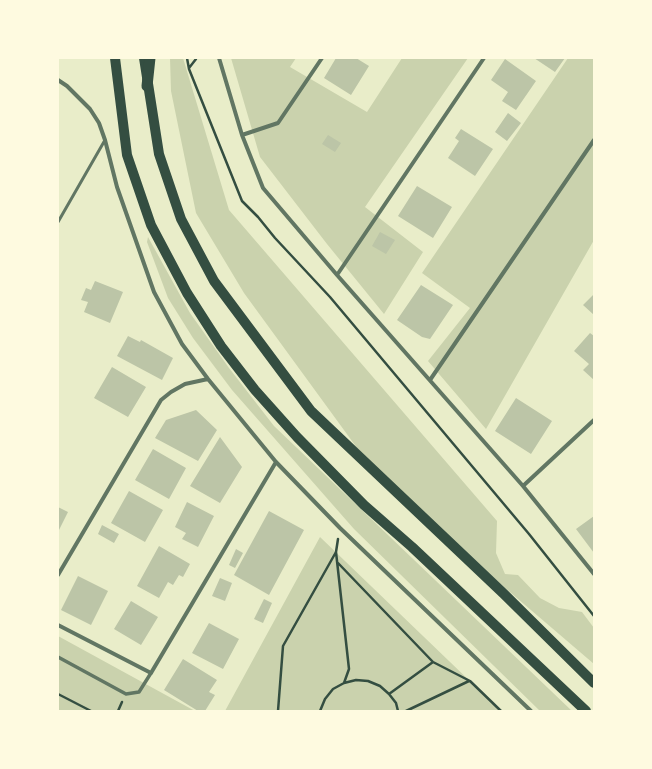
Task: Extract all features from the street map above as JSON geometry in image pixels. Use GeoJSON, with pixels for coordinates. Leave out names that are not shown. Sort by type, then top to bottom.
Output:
{"type":"FeatureCollection","features":[{"type":"Feature","properties":{"kind":"highway"},"geometry":{"type":"LineString","coordinates":[[147,86],[150,58]]}},
{"type":"Feature","properties":{"kind":"main road"},"geometry":{"type":"LineString","coordinates":[[115,58],[127,155],[151,225],[187,293],[221,346],[255,390],[297,437],[364,504],[435,568],[586,711]]}},
{"type":"Feature","properties":{"kind":"main road"},"geometry":{"type":"LineString","coordinates":[[144,58],[147,86],[159,154],[181,219],[214,281],[311,411],[498,589],[594,683]]}},
{"type":"Feature","properties":{"kind":"street"},"geometry":{"type":"LineString","coordinates":[[219,58],[242,135],[263,188],[337,275],[523,486],[594,574]]}},
{"type":"Feature","properties":{"kind":"street"},"geometry":{"type":"LineString","coordinates":[[242,135],[278,123],[322,58]]}},
{"type":"Feature","properties":{"kind":"street"},"geometry":{"type":"LineString","coordinates":[[337,275],[484,58]]}},
{"type":"Feature","properties":{"kind":"street"},"geometry":{"type":"LineString","coordinates":[[58,80],[67,86],[90,109],[98,122],[105,140],[116,187],[154,292],[182,344],[208,379],[276,462],[340,528],[531,711]]}},
{"type":"Feature","properties":{"kind":"street"},"geometry":{"type":"LineString","coordinates":[[430,380],[594,140]]}},
{"type":"Feature","properties":{"kind":"street"},"geometry":{"type":"LineString","coordinates":[[58,574],[161,400],[185,384],[208,379]]}},
{"type":"Feature","properties":{"kind":"street"},"geometry":{"type":"LineString","coordinates":[[523,486],[594,420]]}},
{"type":"Feature","properties":{"kind":"street"},"geometry":{"type":"LineString","coordinates":[[58,657],[126,694],[139,692],[276,462]]}},
{"type":"Feature","properties":{"kind":"street"},"geometry":{"type":"LineString","coordinates":[[58,625],[151,673]]}},
{"type":"Feature","properties":{"kind":"lane"},"geometry":{"type":"LineString","coordinates":[[58,222],[105,140]]}},
{"type":"Feature","properties":{"kind":"path"},"geometry":{"type":"LineString","coordinates":[[186,58],[189,69],[242,201],[330,297],[524,528],[594,616]]}},
{"type":"Feature","properties":{"kind":"path"},"geometry":{"type":"LineString","coordinates":[[189,69],[196,59]]}},
{"type":"Feature","properties":{"kind":"path"},"geometry":{"type":"LineString","coordinates":[[340,528],[336,552],[349,669],[344,683]]}},
{"type":"Feature","properties":{"kind":"path"},"geometry":{"type":"LineString","coordinates":[[278,711],[283,646],[336,552]]}},
{"type":"Feature","properties":{"kind":"path"},"geometry":{"type":"LineString","coordinates":[[338,563],[433,662],[470,680],[501,711]]}},
{"type":"Feature","properties":{"kind":"path"},"geometry":{"type":"LineString","coordinates":[[389,694],[433,662]]}},
{"type":"Feature","properties":{"kind":"path"},"geometry":{"type":"LineString","coordinates":[[320,711],[325,699],[333,690],[344,683],[356,680],[368,681],[380,686],[396,703],[398,711]]}},
{"type":"Feature","properties":{"kind":"path"},"geometry":{"type":"LineString","coordinates":[[406,711],[470,680]]}},
{"type":"Feature","properties":{"kind":"path"},"geometry":{"type":"LineString","coordinates":[[58,694],[91,711]]}},
{"type":"Feature","properties":{"kind":"green space"},"geometry":{"type":"Polygon","coordinates":[[[170,58],[183,58],[229,210],[497,521],[496,553],[505,574],[518,575],[540,598],[559,608],[582,612],[594,628],[594,664],[490,575],[360,452],[244,293],[196,213],[171,91],[170,58]]]}},
{"type":"Feature","properties":{"kind":"green space"},"geometry":{"type":"Polygon","coordinates":[[[231,58],[296,58],[290,67],[367,112],[402,58],[468,58],[365,207],[423,252],[384,314],[327,244],[260,157],[231,58]]]}},
{"type":"Feature","properties":{"kind":"green space"},"geometry":{"type":"Polygon","coordinates":[[[568,58],[594,58],[594,240],[486,429],[428,361],[470,308],[422,273],[568,58]]]}},
{"type":"Feature","properties":{"kind":"green space"},"geometry":{"type":"Polygon","coordinates":[[[148,237],[190,313],[229,368],[274,426],[572,711],[540,711],[354,529],[232,390],[193,338],[168,298],[147,242],[148,237]]]}},
{"type":"Feature","properties":{"kind":"green space"},"geometry":{"type":"Polygon","coordinates":[[[320,537],[501,711],[225,711],[320,537]]]}},
{"type":"Feature","properties":{"kind":"green space"},"geometry":{"type":"Polygon","coordinates":[[[58,636],[195,711],[58,711],[58,636]]]}},
{"type":"Feature","properties":{"kind":"building"},"geometry":{"type":"Polygon","coordinates":[[[336,58],[356,58],[369,66],[351,95],[324,78],[336,58]]]}},
{"type":"Feature","properties":{"kind":"building"},"geometry":{"type":"Polygon","coordinates":[[[534,58],[565,58],[555,72],[534,58]]]}},
{"type":"Feature","properties":{"kind":"building"},"geometry":{"type":"Polygon","coordinates":[[[505,59],[536,81],[516,110],[502,101],[508,92],[491,80],[505,59]]]}},
{"type":"Feature","properties":{"kind":"building"},"geometry":{"type":"Polygon","coordinates":[[[508,113],[521,123],[507,141],[495,132],[508,113]]]}},
{"type":"Feature","properties":{"kind":"building"},"geometry":{"type":"Polygon","coordinates":[[[461,129],[493,149],[475,176],[448,158],[459,141],[455,138],[461,129]]]}},
{"type":"Feature","properties":{"kind":"building"},"geometry":{"type":"Polygon","coordinates":[[[328,135],[341,143],[335,152],[322,144],[328,135]]]}},
{"type":"Feature","properties":{"kind":"building"},"geometry":{"type":"Polygon","coordinates":[[[417,186],[452,207],[433,238],[398,216],[417,186]]]}},
{"type":"Feature","properties":{"kind":"building"},"geometry":{"type":"Polygon","coordinates":[[[380,232],[395,240],[386,254],[372,246],[380,232]]]}},
{"type":"Feature","properties":{"kind":"building"},"geometry":{"type":"Polygon","coordinates":[[[95,281],[123,292],[110,323],[84,312],[88,302],[81,300],[86,288],[91,290],[95,281]]]}},
{"type":"Feature","properties":{"kind":"building"},"geometry":{"type":"Polygon","coordinates":[[[421,285],[453,305],[430,339],[422,337],[397,320],[421,285]]]}},
{"type":"Feature","properties":{"kind":"building"},"geometry":{"type":"Polygon","coordinates":[[[594,294],[594,315],[583,305],[594,294]]]}},
{"type":"Feature","properties":{"kind":"building"},"geometry":{"type":"Polygon","coordinates":[[[590,333],[594,336],[594,380],[583,370],[589,364],[574,351],[590,333]]]}},
{"type":"Feature","properties":{"kind":"building"},"geometry":{"type":"Polygon","coordinates":[[[128,336],[140,342],[141,340],[173,358],[162,380],[117,356],[128,336]]]}},
{"type":"Feature","properties":{"kind":"building"},"geometry":{"type":"Polygon","coordinates":[[[112,367],[146,387],[128,417],[94,398],[112,367]]]}},
{"type":"Feature","properties":{"kind":"building"},"geometry":{"type":"Polygon","coordinates":[[[516,398],[552,421],[531,454],[495,431],[516,398]]]}},
{"type":"Feature","properties":{"kind":"building"},"geometry":{"type":"Polygon","coordinates":[[[196,410],[217,430],[198,461],[155,438],[166,420],[196,410]]]}},
{"type":"Feature","properties":{"kind":"building"},"geometry":{"type":"Polygon","coordinates":[[[220,437],[242,467],[220,503],[190,486],[220,437]]]}},
{"type":"Feature","properties":{"kind":"building"},"geometry":{"type":"Polygon","coordinates":[[[153,449],[186,468],[169,499],[135,480],[153,449]]]}},
{"type":"Feature","properties":{"kind":"building"},"geometry":{"type":"Polygon","coordinates":[[[129,491],[163,510],[145,542],[111,523],[129,491]]]}},
{"type":"Feature","properties":{"kind":"building"},"geometry":{"type":"Polygon","coordinates":[[[187,502],[214,516],[198,547],[182,539],[186,533],[175,527],[187,502]]]}},
{"type":"Feature","properties":{"kind":"building"},"geometry":{"type":"Polygon","coordinates":[[[58,507],[68,512],[58,532],[58,507]]]}},
{"type":"Feature","properties":{"kind":"building"},"geometry":{"type":"Polygon","coordinates":[[[269,511],[304,530],[269,595],[234,575],[269,511]]]}},
{"type":"Feature","properties":{"kind":"building"},"geometry":{"type":"Polygon","coordinates":[[[594,516],[594,553],[576,529],[594,516]]]}},
{"type":"Feature","properties":{"kind":"building"},"geometry":{"type":"Polygon","coordinates":[[[102,525],[119,534],[114,543],[98,534],[102,525]]]}},
{"type":"Feature","properties":{"kind":"building"},"geometry":{"type":"Polygon","coordinates":[[[159,546],[190,564],[183,577],[179,575],[173,585],[168,582],[159,598],[137,586],[159,546]]]}},
{"type":"Feature","properties":{"kind":"building"},"geometry":{"type":"Polygon","coordinates":[[[236,549],[243,553],[235,568],[229,565],[236,549]]]}},
{"type":"Feature","properties":{"kind":"building"},"geometry":{"type":"Polygon","coordinates":[[[78,576],[108,591],[91,625],[61,610],[78,576]]]}},
{"type":"Feature","properties":{"kind":"building"},"geometry":{"type":"Polygon","coordinates":[[[220,578],[232,583],[225,601],[212,596],[220,578]]]}},
{"type":"Feature","properties":{"kind":"building"},"geometry":{"type":"Polygon","coordinates":[[[264,599],[272,603],[263,623],[254,619],[264,599]]]}},
{"type":"Feature","properties":{"kind":"building"},"geometry":{"type":"Polygon","coordinates":[[[131,601],[158,617],[141,645],[114,629],[131,601]]]}},
{"type":"Feature","properties":{"kind":"building"},"geometry":{"type":"Polygon","coordinates":[[[209,623],[239,639],[223,669],[192,653],[209,623]]]}},
{"type":"Feature","properties":{"kind":"building"},"geometry":{"type":"Polygon","coordinates":[[[183,659],[217,680],[209,692],[215,695],[205,711],[198,711],[164,690],[183,659]]]}}]}
